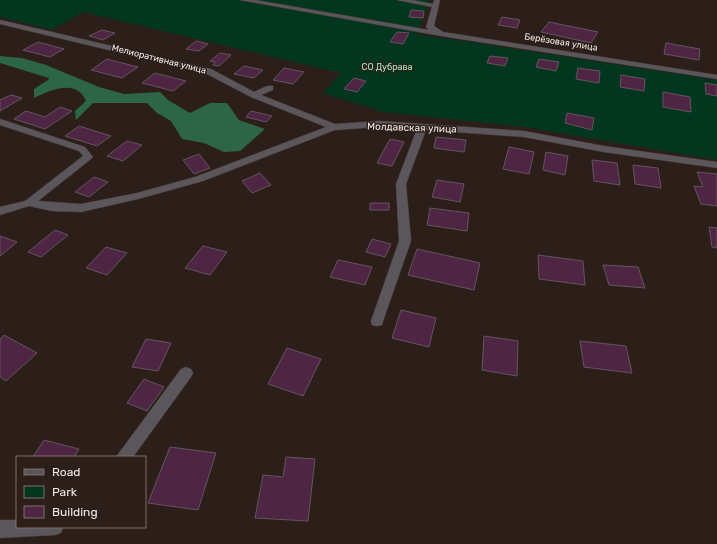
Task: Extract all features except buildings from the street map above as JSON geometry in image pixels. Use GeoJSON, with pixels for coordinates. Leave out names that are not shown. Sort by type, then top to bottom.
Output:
{"type":"FeatureCollection","features":[{"type":"Feature","properties":{"kind":"street","name":"Берёзовая улица"},"geometry":{"type":"LineString","coordinates":[[243,0],[441,34],[717,77]]}},
{"type":"Feature","properties":{"kind":"street"},"geometry":{"type":"LineString","coordinates":[[400,0],[436,3],[430,27],[441,34]]}},
{"type":"Feature","properties":{"kind":"street","name":"Мелиоративная улица"},"geometry":{"type":"LineString","coordinates":[[0,22],[208,71],[254,95],[334,127]]}},
{"type":"Feature","properties":{"kind":"street"},"geometry":{"type":"LineString","coordinates":[[254,95],[270,88]]}},
{"type":"Feature","properties":{"kind":"street"},"geometry":{"type":"LineString","coordinates":[[0,122],[82,149],[88,157],[29,202],[0,212]]}},
{"type":"Feature","properties":{"kind":"street","name":"Молдавская улица"},"geometry":{"type":"LineString","coordinates":[[29,202],[52,207],[81,208],[138,196],[200,179],[334,127],[379,124],[524,134],[604,149],[717,165]]}},
{"type":"Feature","properties":{"kind":"street"},"geometry":{"type":"LineString","coordinates":[[377,321],[405,241],[401,184],[424,126]]}},
{"type":"Feature","properties":{"kind":"street"},"geometry":{"type":"LineString","coordinates":[[125,456],[186,373]]}},
{"type":"Feature","properties":{"kind":"street"},"geometry":{"type":"LineString","coordinates":[[0,529],[28,528]]}},
{"type":"Feature","properties":{"kind":"green space","name":"СО Дубрава"},"geometry":{"type":"Polygon","coordinates":[[[0,0],[430,0],[417,34],[717,80],[717,160],[524,127],[383,112],[323,93],[341,73],[83,12],[52,30],[0,17],[0,0]]]}},
{"type":"Feature","properties":{"kind":"green space"},"geometry":{"type":"Polygon","coordinates":[[[0,56],[22,58],[46,65],[99,87],[124,94],[160,92],[168,100],[190,113],[210,103],[227,103],[239,120],[265,129],[240,151],[224,152],[204,143],[182,139],[171,121],[157,113],[147,103],[93,103],[76,120],[75,111],[86,101],[82,94],[70,88],[63,88],[55,89],[34,98],[34,89],[49,78],[0,63],[0,56]]]}}]}
